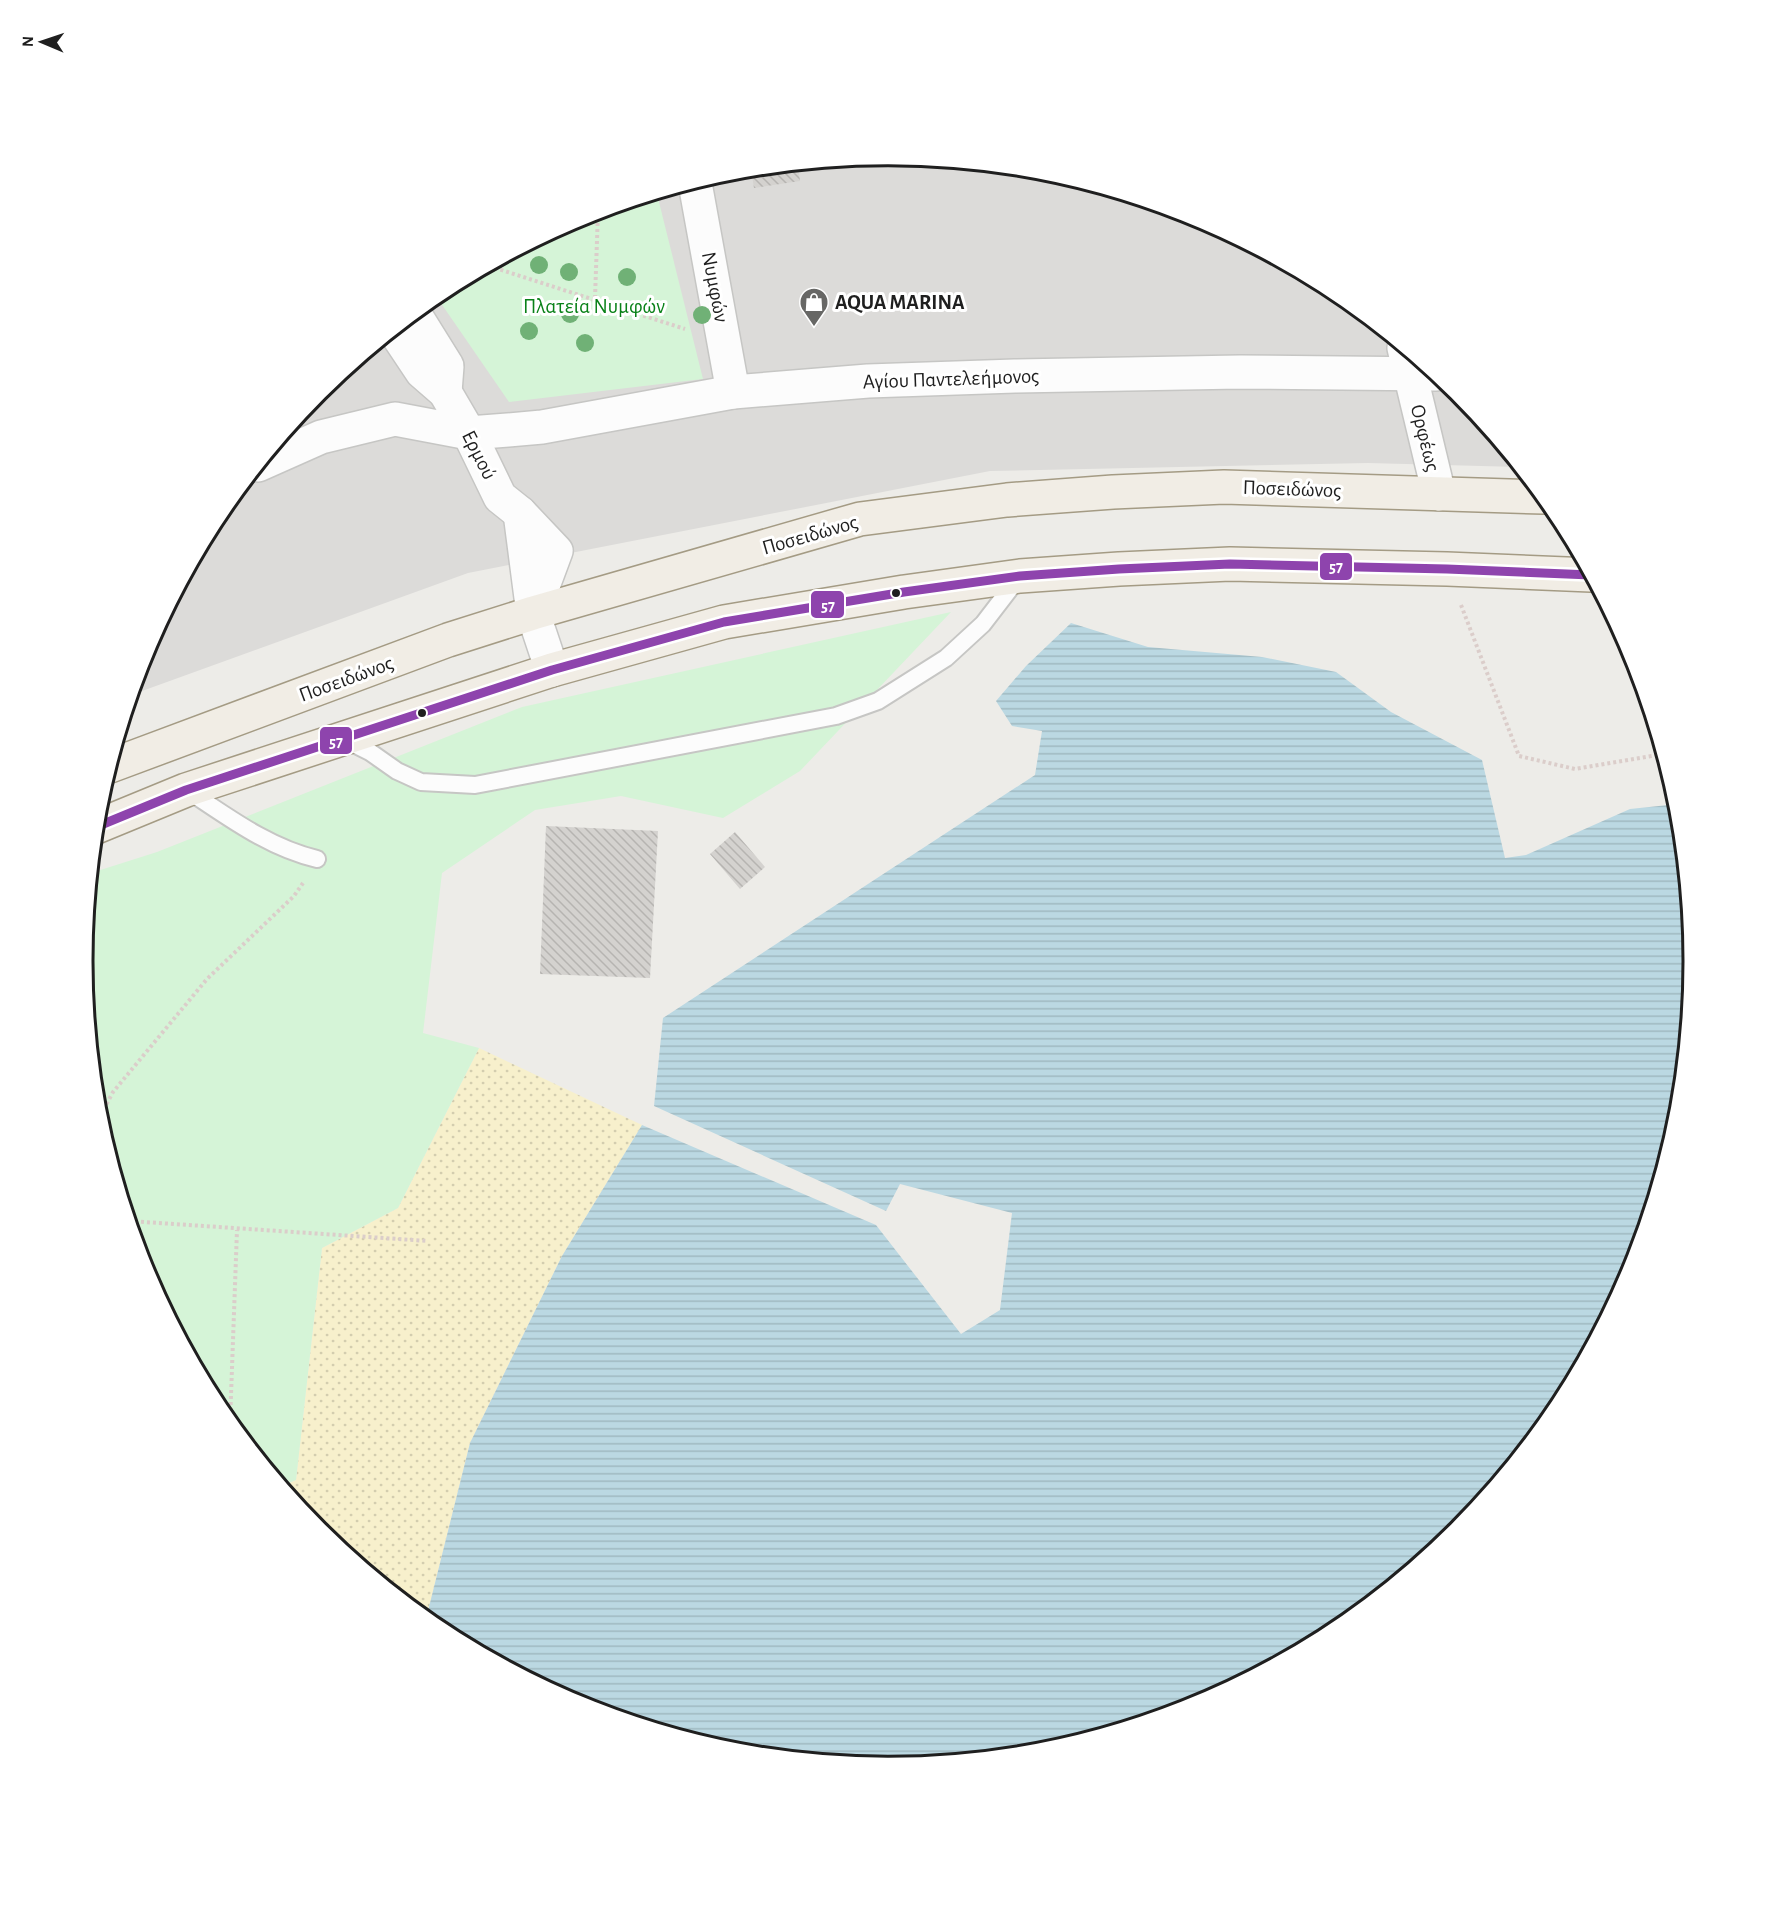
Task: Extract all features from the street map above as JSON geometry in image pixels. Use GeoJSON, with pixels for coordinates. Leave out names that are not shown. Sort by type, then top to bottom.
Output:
{"type":"FeatureCollection","features":[{"type":"Feature","properties":{"kind":"main road","name":"Ποσειδώνος"},"geometry":{"type":"LineString","coordinates":[[118,763],[448,640],[533,613],[860,519],[1007,500],[1224,487],[1532,497]]}},
{"type":"Feature","properties":{"kind":"main road"},"geometry":{"type":"LineString","coordinates":[[105,823],[186,790],[552,670],[724,622],[904,592],[1020,576],[1119,569],[1230,564],[1582,575]]}},
{"type":"Feature","properties":{"kind":"street","name":"Νυμφών"},"geometry":{"type":"LineString","coordinates":[[696,191],[733,392]]}},
{"type":"Feature","properties":{"kind":"street"},"geometry":{"type":"LineString","coordinates":[[418,321],[447,366],[445,392]]}},
{"type":"Feature","properties":{"kind":"street","name":"Ερμού"},"geometry":{"type":"LineString","coordinates":[[398,336],[422,372],[445,392],[469,433],[500,497],[520,513],[533,613],[552,670]]}},
{"type":"Feature","properties":{"kind":"street","name":"Αγίου Παντελεήμονος"},"geometry":{"type":"LineString","coordinates":[[273,458],[321,437],[395,419],[469,433],[542,427],[733,392],[868,381],[1414,366]]}},
{"type":"Feature","properties":{"kind":"street","name":"Ορφέως"},"geometry":{"type":"LineString","coordinates":[[1416,368],[1439,494]]}},
{"type":"Feature","properties":{"kind":"lane"},"geometry":{"type":"LineString","coordinates":[[343,738],[370,752],[396,771],[421,782],[475,785],[836,716],[878,701],[946,658],[983,624],[1020,576]]}},
{"type":"Feature","properties":{"kind":"lane"},"geometry":{"type":"LineString","coordinates":[[186,790],[249,831],[297,855],[317,860]]}},
{"type":"Feature","properties":{"kind":"path"},"geometry":{"type":"LineString","coordinates":[[595,298],[598,222]]}},
{"type":"Feature","properties":{"kind":"path"},"geometry":{"type":"LineString","coordinates":[[498,269],[595,298],[725,342]]}},
{"type":"Feature","properties":{"kind":"path"},"geometry":{"type":"LineString","coordinates":[[1447,570],[1519,756],[1575,769],[1656,754]]}},
{"type":"Feature","properties":{"kind":"path"},"geometry":{"type":"LineString","coordinates":[[106,1105],[113,1092],[207,979],[294,896],[317,860]]}},
{"type":"Feature","properties":{"kind":"path"},"geometry":{"type":"LineString","coordinates":[[137,1222],[428,1241]]}},
{"type":"Feature","properties":{"kind":"path"},"geometry":{"type":"LineString","coordinates":[[231,1408],[237,1230]]}},
{"type":"Feature","properties":{"kind":"shaded area"},"geometry":{"type":"Polygon","coordinates":[[[888,166],[992,173],[1094,194],[1192,227],[1240,248],[1286,273],[1330,300],[1372,331],[1450,399],[1510,467],[1368,463],[990,471],[468,573],[141,692],[175,610],[200,564],[227,520],[257,478],[290,437],[326,399],[404,331],[446,300],[491,273],[536,248],[584,227],[682,194],[784,173],[888,166]]]}},
{"type":"Feature","properties":{"kind":"sand"},"geometry":{"type":"Polygon","coordinates":[[[479,1048],[642,1125],[562,1256],[470,1443],[428,1610],[364,1559],[326,1524],[288,1483],[296,1480],[322,1248],[398,1208],[479,1048]]]}},
{"type":"Feature","properties":{"kind":"green space","name":"Πλατεία Νυμφών"},"geometry":{"type":"Polygon","coordinates":[[[659,201],[703,379],[509,402],[441,304],[536,248],[584,227],[659,201]]]}},
{"type":"Feature","properties":{"kind":"green space"},"geometry":{"type":"Polygon","coordinates":[[[951,612],[800,771],[723,818],[621,796],[535,810],[442,873],[423,1033],[479,1048],[398,1208],[322,1248],[296,1480],[288,1483],[227,1403],[200,1359],[175,1313],[135,1217],[108,1117],[100,1065],[93,962],[99,871],[157,852],[522,707],[951,612]]]}},
{"type":"Feature","properties":{"kind":"water"},"geometry":{"type":"Polygon","coordinates":[[[1071,623],[1148,647],[1262,657],[1336,672],[1391,712],[1482,760],[1505,858],[1526,855],[1630,809],[1668,805],[1676,858],[1683,962],[1676,1065],[1668,1117],[1641,1217],[1601,1313],[1549,1403],[1519,1445],[1486,1486],[1412,1559],[1330,1623],[1285,1650],[1240,1675],[1144,1714],[1094,1729],[992,1750],[940,1755],[836,1755],[784,1750],[682,1729],[632,1714],[536,1675],[490,1650],[428,1610],[470,1443],[562,1256],[642,1125],[876,1225],[961,1334],[1000,1310],[1012,1213],[900,1184],[886,1211],[654,1106],[663,1018],[1035,775],[1042,731],[1012,726],[996,701],[1026,666],[1071,623]]]}},
{"type":"Feature","properties":{"kind":"building"},"geometry":{"type":"Polygon","coordinates":[[[799,172],[800,181],[754,188],[753,179],[799,172]]]}},
{"type":"Feature","properties":{"kind":"building"},"geometry":{"type":"Polygon","coordinates":[[[546,826],[658,831],[650,978],[540,974],[546,826]]]}},
{"type":"Feature","properties":{"kind":"building"},"geometry":{"type":"Polygon","coordinates":[[[735,832],[765,867],[740,889],[710,854],[735,832]]]}},
{"type":"Feature","properties":{"kind":"transit line","name":"57"},"geometry":{"type":"LineString","coordinates":[[105,823],[186,790],[552,670],[724,622],[904,592],[1020,576],[1119,569],[1230,564],[1582,575]]}},
{"type":"Feature","properties":{"kind":"place","name":"AQUA MARINA"},"geometry":{"type":"Point","coordinates":[814,328]}}]}
